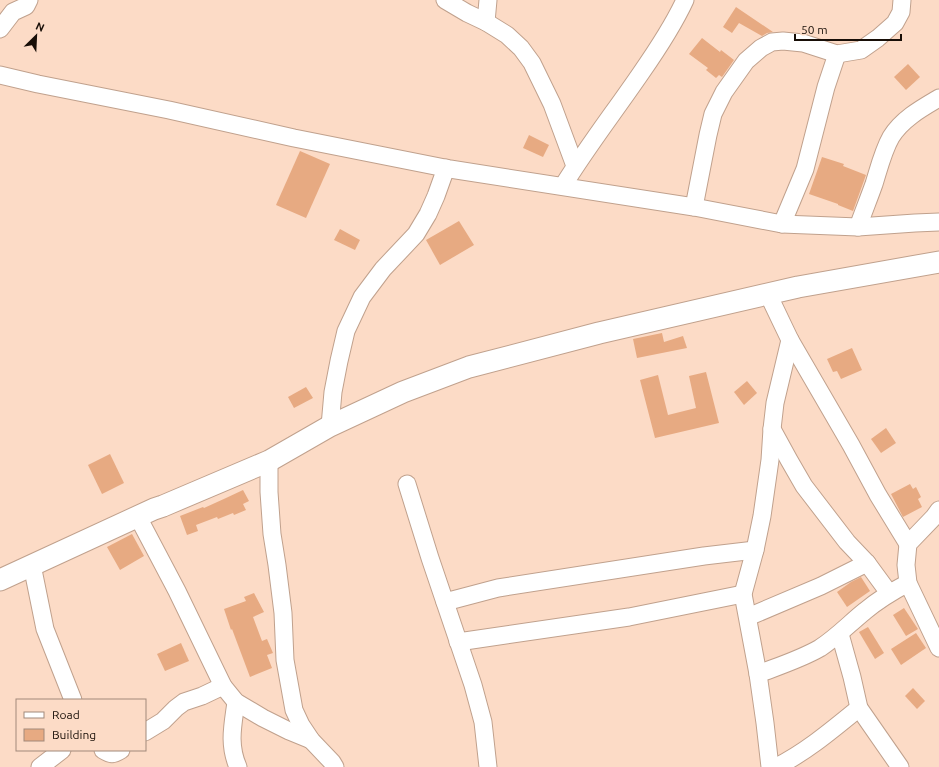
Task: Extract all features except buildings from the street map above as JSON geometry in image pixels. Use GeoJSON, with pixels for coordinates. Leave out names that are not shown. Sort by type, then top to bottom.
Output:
{"type":"FeatureCollection","features":[{"type":"Feature","properties":{"kind":"street"},"geometry":{"type":"LineString","coordinates":[[0,29],[13,12],[26,6],[29,0]]}},
{"type":"Feature","properties":{"kind":"street"},"geometry":{"type":"LineString","coordinates":[[445,0],[508,35],[521,48],[532,63],[552,104],[575,166]]}},
{"type":"Feature","properties":{"kind":"street"},"geometry":{"type":"LineString","coordinates":[[486,22],[488,0]]}},
{"type":"Feature","properties":{"kind":"street"},"geometry":{"type":"LineString","coordinates":[[563,186],[575,166],[661,44],[679,13],[684,0]]}},
{"type":"Feature","properties":{"kind":"street"},"geometry":{"type":"LineString","coordinates":[[694,207],[713,114],[724,92],[746,61],[761,48],[772,42],[783,40],[802,43],[837,54],[861,50],[895,23],[901,12],[902,0]]}},
{"type":"Feature","properties":{"kind":"street"},"geometry":{"type":"LineString","coordinates":[[782,224],[805,169],[826,87],[837,54]]}},
{"type":"Feature","properties":{"kind":"street"},"geometry":{"type":"LineString","coordinates":[[0,75],[294,138],[446,168],[694,207],[782,224],[858,227],[939,222]]}},
{"type":"Feature","properties":{"kind":"street"},"geometry":{"type":"LineString","coordinates":[[858,227],[874,184],[883,154],[892,136],[905,121],[922,108],[939,98]]}},
{"type":"Feature","properties":{"kind":"street"},"geometry":{"type":"LineString","coordinates":[[330,426],[333,392],[346,331],[362,297],[383,269],[416,234],[431,208],[446,168]]}},
{"type":"Feature","properties":{"kind":"street"},"geometry":{"type":"LineString","coordinates":[[0,580],[138,517],[269,460],[330,426],[403,392],[468,367],[598,333],[798,287],[939,262]]}},
{"type":"Feature","properties":{"kind":"street"},"geometry":{"type":"LineString","coordinates":[[768,294],[790,340],[878,495],[908,544],[906,565],[908,583],[939,648]]}},
{"type":"Feature","properties":{"kind":"street"},"geometry":{"type":"LineString","coordinates":[[770,767],[766,723],[744,594],[755,550],[766,491],[775,403],[790,340]]}},
{"type":"Feature","properties":{"kind":"street"},"geometry":{"type":"LineString","coordinates":[[772,429],[788,460],[804,486],[847,542],[866,562],[889,593]]}},
{"type":"Feature","properties":{"kind":"street"},"geometry":{"type":"LineString","coordinates":[[269,460],[269,492],[272,534],[277,565],[285,660],[290,692],[294,710],[302,725],[312,740],[335,767]]}},
{"type":"Feature","properties":{"kind":"street"},"geometry":{"type":"LineString","coordinates":[[408,484],[430,558],[473,685],[483,722],[488,767]]}},
{"type":"Feature","properties":{"kind":"street"},"geometry":{"type":"LineString","coordinates":[[908,544],[939,510]]}},
{"type":"Feature","properties":{"kind":"street"},"geometry":{"type":"LineString","coordinates":[[138,517],[177,591],[223,686],[236,702],[263,718],[289,731],[312,740]]}},
{"type":"Feature","properties":{"kind":"street"},"geometry":{"type":"LineString","coordinates":[[445,602],[498,588],[704,556],[755,550]]}},
{"type":"Feature","properties":{"kind":"street"},"geometry":{"type":"LineString","coordinates":[[748,617],[820,586],[866,562]]}},
{"type":"Feature","properties":{"kind":"street"},"geometry":{"type":"LineString","coordinates":[[32,565],[45,629],[73,699]]}},
{"type":"Feature","properties":{"kind":"street"},"geometry":{"type":"LineString","coordinates":[[758,674],[800,658],[820,647],[840,634],[865,610],[889,593],[908,583]]}},
{"type":"Feature","properties":{"kind":"street"},"geometry":{"type":"LineString","coordinates":[[458,642],[629,617],[744,594]]}},
{"type":"Feature","properties":{"kind":"street"},"geometry":{"type":"LineString","coordinates":[[840,634],[859,708],[900,767]]}},
{"type":"Feature","properties":{"kind":"street"},"geometry":{"type":"LineString","coordinates":[[146,731],[163,721],[184,702],[202,696],[223,686]]}},
{"type":"Feature","properties":{"kind":"street"},"geometry":{"type":"LineString","coordinates":[[236,702],[232,737],[234,757],[238,767]]}},
{"type":"Feature","properties":{"kind":"street"},"geometry":{"type":"LineString","coordinates":[[776,767],[789,761],[816,743],[859,708]]}},
{"type":"Feature","properties":{"kind":"street"},"geometry":{"type":"LineString","coordinates":[[40,767],[61,751]]}}]}
